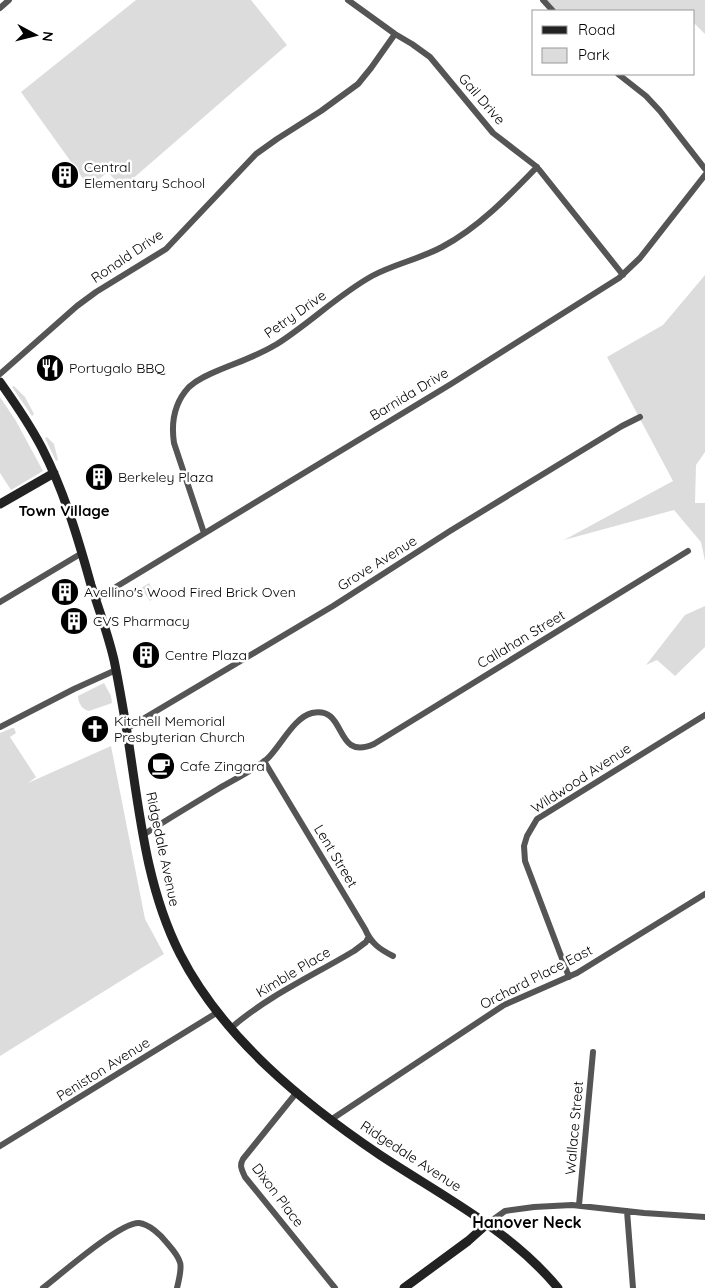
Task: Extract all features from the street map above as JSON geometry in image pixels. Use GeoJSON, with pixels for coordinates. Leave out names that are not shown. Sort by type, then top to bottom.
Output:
{"type":"FeatureCollection","features":[{"type":"Feature","properties":{"kind":"main road","name":"Ridgedale Avenue"},"geometry":{"type":"LineString","coordinates":[[0,382],[34,433],[54,473],[72,520],[116,670],[151,873],[164,918],[180,955],[231,1028],[252,1052],[296,1092],[379,1154],[488,1224],[532,1259],[558,1288]]}},
{"type":"Feature","properties":{"kind":"main road"},"geometry":{"type":"LineString","coordinates":[[0,504],[54,473]]}},
{"type":"Feature","properties":{"kind":"main road"},"geometry":{"type":"LineString","coordinates":[[404,1288],[488,1224]]}},
{"type":"Feature","properties":{"kind":"street"},"geometry":{"type":"LineString","coordinates":[[0,8],[9,0]]}},
{"type":"Feature","properties":{"kind":"street","name":"Gail Drive"},"geometry":{"type":"LineString","coordinates":[[348,0],[430,57],[493,133],[538,167],[623,275]]}},
{"type":"Feature","properties":{"kind":"street"},"geometry":{"type":"LineString","coordinates":[[543,0],[552,10]]}},
{"type":"Feature","properties":{"kind":"street","name":"Ronald Drive"},"geometry":{"type":"LineString","coordinates":[[0,374],[77,306],[96,292],[166,249],[256,154],[358,84],[372,68],[395,34]]}},
{"type":"Feature","properties":{"kind":"street"},"geometry":{"type":"LineString","coordinates":[[619,75],[660,110],[705,168]]}},
{"type":"Feature","properties":{"kind":"street","name":"Petry Drive"},"geometry":{"type":"LineString","coordinates":[[204,533],[174,444],[173,423],[178,404],[189,387],[206,376],[277,344],[339,298],[374,275],[442,247],[487,215],[538,167]]}},
{"type":"Feature","properties":{"kind":"street","name":"Barnida Drive"},"geometry":{"type":"LineString","coordinates":[[96,599],[600,292],[623,275],[640,258],[705,175]]}},
{"type":"Feature","properties":{"kind":"street","name":"Grove Avenue"},"geometry":{"type":"LineString","coordinates":[[126,729],[332,606],[450,531],[527,486],[622,426],[640,417]]}},
{"type":"Feature","properties":{"kind":"street","name":"Callahan Street"},"geometry":{"type":"LineString","coordinates":[[264,761],[301,719],[314,712],[324,713],[333,718],[350,745],[356,748],[366,748],[688,551]]}},
{"type":"Feature","properties":{"kind":"street"},"geometry":{"type":"LineString","coordinates":[[0,602],[82,553]]}},
{"type":"Feature","properties":{"kind":"street"},"geometry":{"type":"LineString","coordinates":[[0,727],[116,670]]}},
{"type":"Feature","properties":{"kind":"street","name":"Wildwood Avenue"},"geometry":{"type":"LineString","coordinates":[[569,977],[526,861],[524,846],[531,827],[537,819],[562,802],[705,715]]}},
{"type":"Feature","properties":{"kind":"street"},"geometry":{"type":"LineString","coordinates":[[143,835],[264,761]]}},
{"type":"Feature","properties":{"kind":"street","name":"Lent Street"},"geometry":{"type":"LineString","coordinates":[[264,761],[360,921],[368,938],[380,950],[393,956]]}},
{"type":"Feature","properties":{"kind":"street","name":"Orchard Place East"},"geometry":{"type":"LineString","coordinates":[[332,1119],[504,1004],[569,977],[705,894]]}},
{"type":"Feature","properties":{"kind":"street","name":"Kimble Place"},"geometry":{"type":"LineString","coordinates":[[231,1028],[242,1018],[270,1000],[354,951],[366,942],[368,938]]}},
{"type":"Feature","properties":{"kind":"street","name":"Peniston Avenue"},"geometry":{"type":"LineString","coordinates":[[0,1146],[218,1012]]}},
{"type":"Feature","properties":{"kind":"street","name":"Wallace Street"},"geometry":{"type":"LineString","coordinates":[[579,1206],[593,1052]]}},
{"type":"Feature","properties":{"kind":"street","name":"Dixon Place"},"geometry":{"type":"LineString","coordinates":[[296,1092],[243,1159],[241,1168],[245,1177],[335,1288]]}},
{"type":"Feature","properties":{"kind":"street"},"geometry":{"type":"LineString","coordinates":[[488,1224],[505,1211],[534,1207],[579,1206],[705,1217]]}},
{"type":"Feature","properties":{"kind":"street"},"geometry":{"type":"LineString","coordinates":[[627,1211],[633,1288]]}},
{"type":"Feature","properties":{"kind":"street"},"geometry":{"type":"LineString","coordinates":[[43,1288],[120,1230],[138,1223],[148,1226],[165,1240],[180,1258],[181,1273],[177,1288]]}},
{"type":"Feature","properties":{"kind":"green space"},"geometry":{"type":"Polygon","coordinates":[[[136,0],[251,0],[287,45],[122,188],[108,172],[89,187],[21,92],[136,0]]]}},
{"type":"Feature","properties":{"kind":"green space"},"geometry":{"type":"Polygon","coordinates":[[[546,0],[705,0],[705,34],[695,24],[695,10],[556,10],[546,0]]]}},
{"type":"Feature","properties":{"kind":"green space"},"geometry":{"type":"Polygon","coordinates":[[[705,275],[705,452],[696,465],[695,503],[705,503],[705,561],[701,542],[674,510],[564,540],[673,481],[607,357],[663,325],[705,275]]]}},
{"type":"Feature","properties":{"kind":"green space"},"geometry":{"type":"Polygon","coordinates":[[[14,386],[25,397],[34,414],[32,416],[12,387],[14,386]]]}},
{"type":"Feature","properties":{"kind":"green space"},"geometry":{"type":"Polygon","coordinates":[[[0,397],[16,421],[43,471],[11,490],[0,473],[0,397]]]}},
{"type":"Feature","properties":{"kind":"green space"},"geometry":{"type":"Polygon","coordinates":[[[47,437],[54,444],[58,460],[56,461],[45,438],[47,437]]]}},
{"type":"Feature","properties":{"kind":"green space"},"geometry":{"type":"Polygon","coordinates":[[[149,583],[156,596],[150,601],[141,588],[149,583]]]}},
{"type":"Feature","properties":{"kind":"green space"},"geometry":{"type":"Polygon","coordinates":[[[705,606],[705,647],[675,676],[657,660],[646,665],[685,615],[705,606]]]}},
{"type":"Feature","properties":{"kind":"green space"},"geometry":{"type":"Polygon","coordinates":[[[104,683],[111,696],[112,703],[89,711],[84,709],[78,696],[104,683]]]}},
{"type":"Feature","properties":{"kind":"green space"},"geometry":{"type":"Polygon","coordinates":[[[14,728],[16,733],[10,737],[36,777],[28,783],[111,746],[145,919],[164,954],[0,1056],[0,733],[14,728]]]}},
{"type":"Feature","properties":{"kind":"place","name":"Central Elementary School"},"geometry":{"type":"Point","coordinates":[65,175]}},
{"type":"Feature","properties":{"kind":"place","name":"Portugalo BBQ"},"geometry":{"type":"Point","coordinates":[50,368]}},
{"type":"Feature","properties":{"kind":"place","name":"Berkeley Plaza"},"geometry":{"type":"Point","coordinates":[99,477]}},
{"type":"Feature","properties":{"kind":"place","name":"Avellino's Wood Fired Brick Oven"},"geometry":{"type":"Point","coordinates":[65,592]}},
{"type":"Feature","properties":{"kind":"place","name":"CVS Pharmacy"},"geometry":{"type":"Point","coordinates":[74,621]}},
{"type":"Feature","properties":{"kind":"place","name":"Centre Plaza"},"geometry":{"type":"Point","coordinates":[146,655]}},
{"type":"Feature","properties":{"kind":"place","name":"Kitchell Memorial Presbyterian Church"},"geometry":{"type":"Point","coordinates":[95,729]}},
{"type":"Feature","properties":{"kind":"place","name":"Cafe Zingara"},"geometry":{"type":"Point","coordinates":[161,766]}},
{"type":"Feature","properties":{"kind":"district","name":"Town Village"},"geometry":{"type":"Point","coordinates":[64,510]}},
{"type":"Feature","properties":{"kind":"district","name":"Hanover Neck"},"geometry":{"type":"Point","coordinates":[527,1222]}}]}
